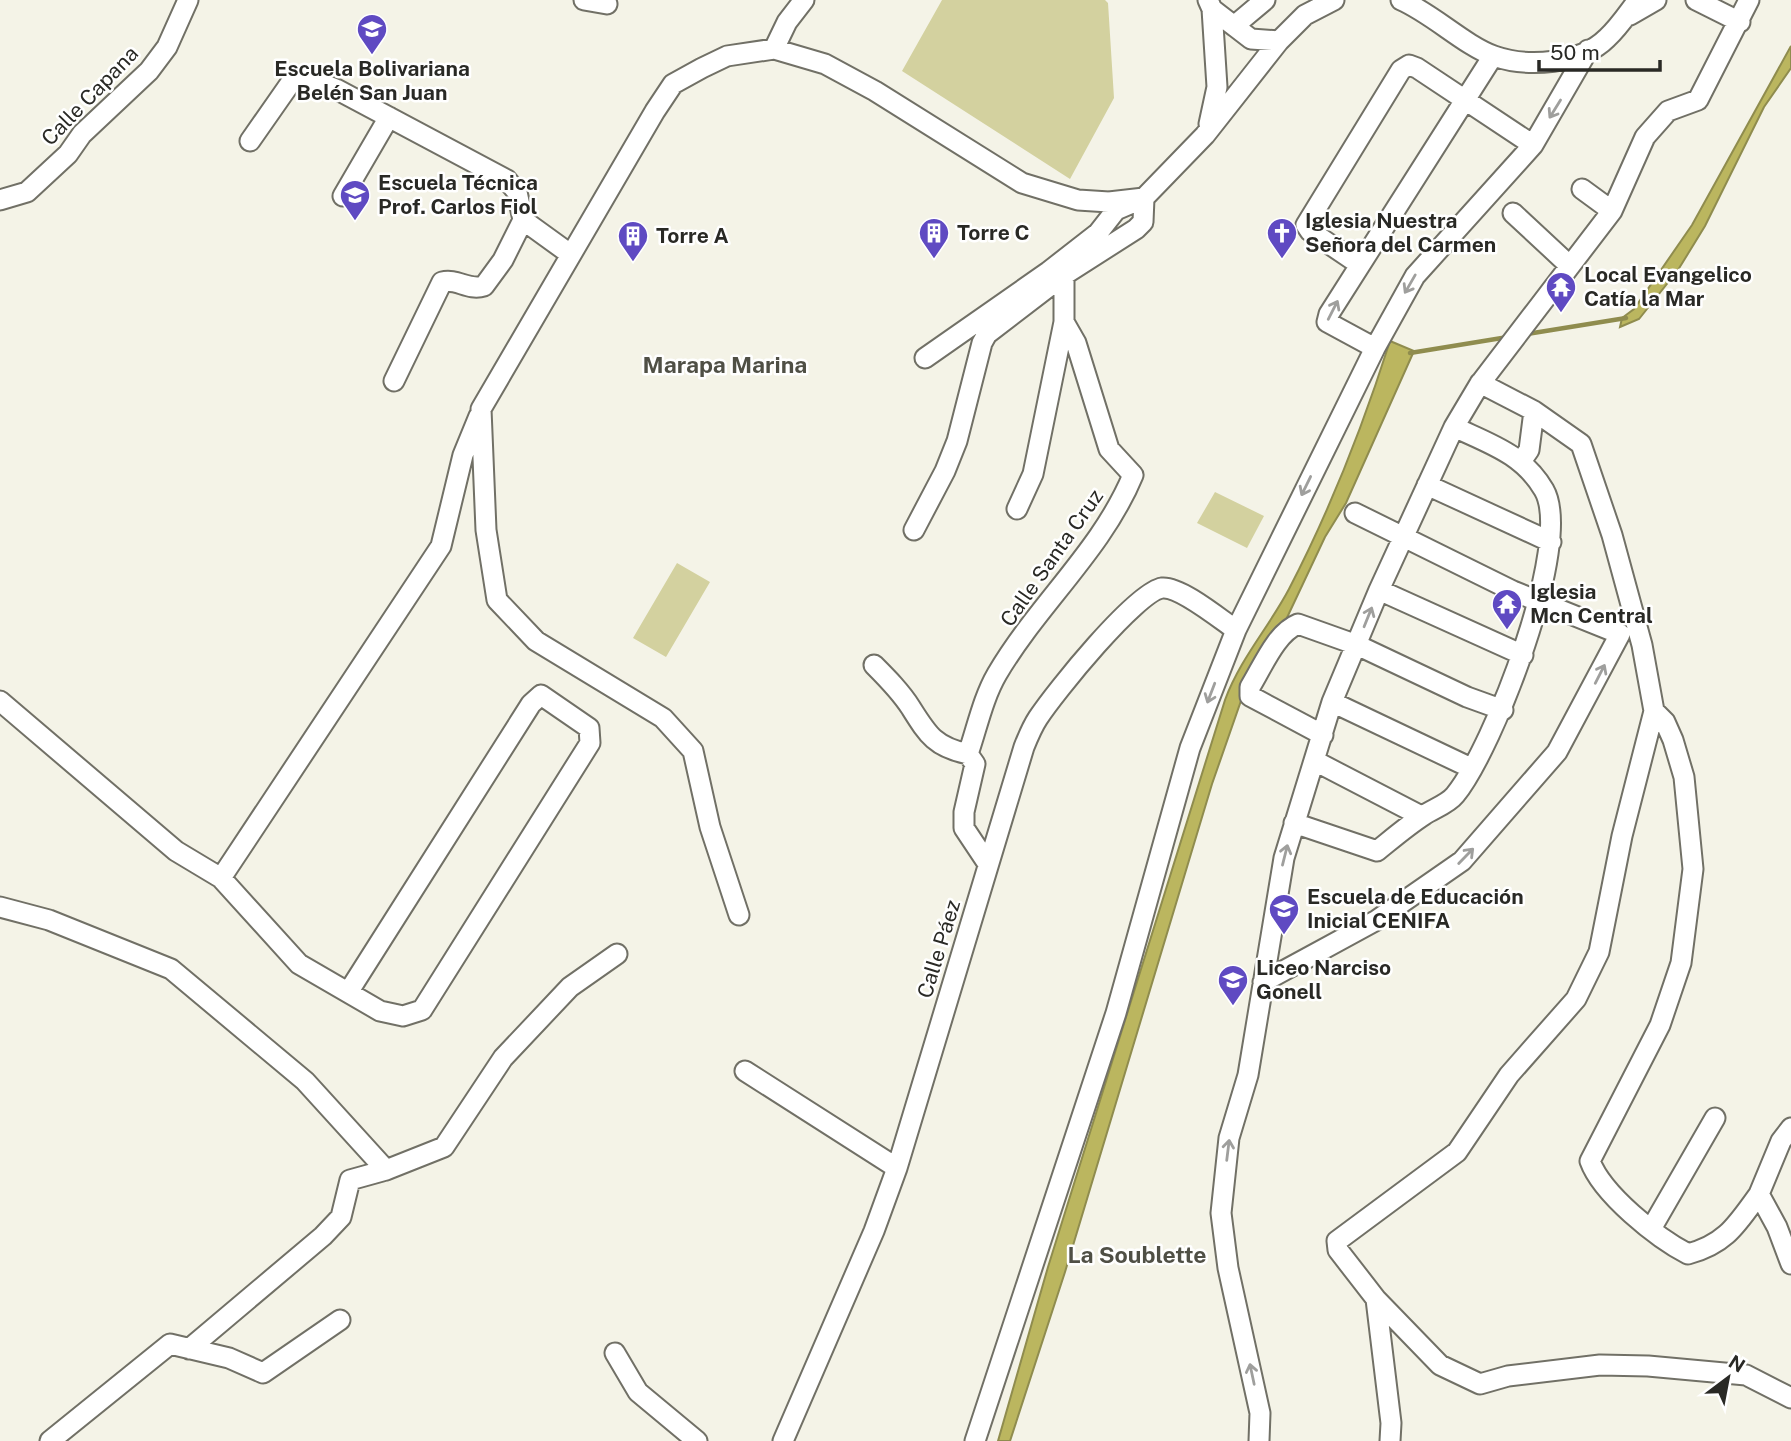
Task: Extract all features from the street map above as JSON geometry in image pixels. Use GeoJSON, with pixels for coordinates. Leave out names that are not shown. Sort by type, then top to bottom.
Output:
{"type":"FeatureCollection","features":[{"type":"Feature","properties":{"kind":"street","name":"Calle Capana"},"geometry":{"type":"LineString","coordinates":[[0,200],[27,192],[68,154],[82,134],[149,71],[167,47],[188,0]]}},
{"type":"Feature","properties":{"kind":"street"},"geometry":{"type":"LineString","coordinates":[[584,0],[607,4]]}},
{"type":"Feature","properties":{"kind":"street"},"geometry":{"type":"LineString","coordinates":[[774,49],[787,22],[804,0]]}},
{"type":"Feature","properties":{"kind":"street"},"geometry":{"type":"LineString","coordinates":[[1234,26],[1265,0]]}},
{"type":"Feature","properties":{"kind":"street"},"geometry":{"type":"LineString","coordinates":[[925,358],[1088,241],[1116,209],[1144,198],[1205,135],[1279,41],[1306,15],[1334,0]]}},
{"type":"Feature","properties":{"kind":"street"},"geometry":{"type":"LineString","coordinates":[[1401,0],[1423,10],[1493,56],[1538,62],[1556,61],[1588,50],[1606,40],[1638,0]]}},
{"type":"Feature","properties":{"kind":"street"},"geometry":{"type":"LineString","coordinates":[[1625,16],[1636,13],[1656,0]]}},
{"type":"Feature","properties":{"kind":"street"},"geometry":{"type":"LineString","coordinates":[[1696,0],[1740,22]]}},
{"type":"Feature","properties":{"kind":"street"},"geometry":{"type":"LineString","coordinates":[[1259,1441],[1260,1413],[1228,1268],[1221,1213],[1229,1138],[1248,1075],[1284,858],[1332,702],[1427,485],[1454,427],[1480,383],[1612,211],[1646,137],[1668,111],[1698,100],[1749,0]]}},
{"type":"Feature","properties":{"kind":"street"},"geometry":{"type":"LineString","coordinates":[[1210,4],[1251,39],[1279,41]]}},
{"type":"Feature","properties":{"kind":"street"},"geometry":{"type":"LineString","coordinates":[[1205,135],[1215,108],[1217,88],[1210,4]]}},
{"type":"Feature","properties":{"kind":"street"},"geometry":{"type":"LineString","coordinates":[[221,878],[441,546],[463,455],[481,409],[570,254],[673,84],[727,56],[774,49],[835,69],[1022,183],[1078,200],[1109,202],[1144,198]]}},
{"type":"Feature","properties":{"kind":"street"},"geometry":{"type":"LineString","coordinates":[[975,1441],[1116,1013],[1190,748],[1236,630],[1375,348],[1415,276],[1532,145],[1588,50]]}},
{"type":"Feature","properties":{"kind":"street"},"geometry":{"type":"LineString","coordinates":[[1375,348],[1327,322],[1359,264],[1493,56]]}},
{"type":"Feature","properties":{"kind":"street"},"geometry":{"type":"LineString","coordinates":[[1359,264],[1310,231],[1306,225],[1401,70],[1409,65],[1417,68],[1532,145]]}},
{"type":"Feature","properties":{"kind":"street"},"geometry":{"type":"LineString","coordinates":[[250,141],[294,78],[308,78],[336,89],[507,180],[517,192],[523,220],[503,260],[484,286],[468,288],[448,280],[442,282],[394,381]]}},
{"type":"Feature","properties":{"kind":"street"},"geometry":{"type":"LineString","coordinates":[[343,195],[389,117]]}},
{"type":"Feature","properties":{"kind":"street"},"geometry":{"type":"LineString","coordinates":[[1582,189],[1612,211]]}},
{"type":"Feature","properties":{"kind":"street"},"geometry":{"type":"LineString","coordinates":[[914,530],[946,471],[957,441],[982,343],[987,334],[1064,275],[1136,229],[1145,213],[1144,198]]}},
{"type":"Feature","properties":{"kind":"street"},"geometry":{"type":"LineString","coordinates":[[1513,212],[1570,266]]}},
{"type":"Feature","properties":{"kind":"street"},"geometry":{"type":"LineString","coordinates":[[523,220],[570,254]]}},
{"type":"Feature","properties":{"kind":"street","name":"Calle Santa Cruz"},"geometry":{"type":"LineString","coordinates":[[988,864],[964,828],[964,812],[975,765],[968,754],[997,675],[1096,541],[1133,475],[1109,449],[1076,343],[1064,321],[1064,275]]}},
{"type":"Feature","properties":{"kind":"street"},"geometry":{"type":"LineString","coordinates":[[1017,509],[1033,474],[1064,321]]}},
{"type":"Feature","properties":{"kind":"street"},"geometry":{"type":"LineString","coordinates":[[1480,383],[1534,411],[1581,444],[1612,535],[1639,633],[1654,711],[1622,836],[1599,952],[1576,999],[1508,1075],[1457,1152],[1337,1241],[1338,1250],[1376,1299],[1440,1365],[1480,1384],[1508,1376],[1600,1365],[1648,1366],[1746,1375],[1791,1398]]}},
{"type":"Feature","properties":{"kind":"street"},"geometry":{"type":"LineString","coordinates":[[481,409],[486,530],[497,600],[536,641],[663,718],[694,751],[710,827],[740,915]]}},
{"type":"Feature","properties":{"kind":"street"},"geometry":{"type":"LineString","coordinates":[[1522,460],[1529,450],[1534,411]]}},
{"type":"Feature","properties":{"kind":"street"},"geometry":{"type":"LineString","coordinates":[[1294,823],[1377,851],[1421,816],[1454,797],[1503,710],[1523,655],[1551,542],[1553,512],[1545,491],[1522,460],[1454,427]]}},
{"type":"Feature","properties":{"kind":"street"},"geometry":{"type":"LineString","coordinates":[[1427,485],[1551,542]]}},
{"type":"Feature","properties":{"kind":"street"},"geometry":{"type":"LineString","coordinates":[[1262,982],[1377,920],[1462,861],[1557,752],[1620,634],[1536,601],[1355,513]]}},
{"type":"Feature","properties":{"kind":"street","name":"Calle Páez"},"geometry":{"type":"LineString","coordinates":[[783,1441],[873,1231],[897,1168],[1024,747],[1035,721],[1070,676],[1137,600],[1155,590],[1168,588],[1236,630]]}},
{"type":"Feature","properties":{"kind":"street"},"geometry":{"type":"LineString","coordinates":[[1379,590],[1523,655]]}},
{"type":"Feature","properties":{"kind":"street"},"geometry":{"type":"LineString","coordinates":[[1323,735],[1250,696],[1250,687],[1280,639],[1289,628],[1298,624],[1357,645],[1467,697],[1503,710]]}},
{"type":"Feature","properties":{"kind":"street"},"geometry":{"type":"LineString","coordinates":[[874,665],[910,706],[923,732],[948,750],[968,754]]}},
{"type":"Feature","properties":{"kind":"street"},"geometry":{"type":"LineString","coordinates":[[0,701],[176,850],[221,878],[299,964],[380,1011],[402,1016],[422,1010],[590,743],[589,728],[541,695],[531,704],[349,991]]}},
{"type":"Feature","properties":{"kind":"street"},"geometry":{"type":"LineString","coordinates":[[1332,702],[1471,768]]}},
{"type":"Feature","properties":{"kind":"street"},"geometry":{"type":"LineString","coordinates":[[1654,711],[1665,722],[1684,777],[1693,869],[1681,963],[1661,1025],[1590,1161],[1596,1179],[1668,1243],[1688,1254],[1712,1248],[1732,1231],[1759,1194],[1782,1141],[1791,1128]]}},
{"type":"Feature","properties":{"kind":"street"},"geometry":{"type":"LineString","coordinates":[[1315,761],[1421,816]]}},
{"type":"Feature","properties":{"kind":"street"},"geometry":{"type":"LineString","coordinates":[[0,907],[49,920],[170,969],[304,1081],[386,1170]]}},
{"type":"Feature","properties":{"kind":"street"},"geometry":{"type":"LineString","coordinates":[[189,1349],[323,1236],[341,1217],[350,1180],[386,1170],[444,1147],[503,1058],[570,987],[617,954]]}},
{"type":"Feature","properties":{"kind":"street"},"geometry":{"type":"LineString","coordinates":[[745,1071],[897,1168]]}},
{"type":"Feature","properties":{"kind":"street"},"geometry":{"type":"LineString","coordinates":[[1651,1229],[1715,1118]]}},
{"type":"Feature","properties":{"kind":"street"},"geometry":{"type":"LineString","coordinates":[[1759,1194],[1777,1227],[1791,1264]]}},
{"type":"Feature","properties":{"kind":"street"},"geometry":{"type":"LineString","coordinates":[[1376,1299],[1391,1423],[1390,1441]]}},
{"type":"Feature","properties":{"kind":"street"},"geometry":{"type":"LineString","coordinates":[[50,1441],[170,1344],[229,1358],[263,1373],[340,1321]]}},
{"type":"Feature","properties":{"kind":"street"},"geometry":{"type":"LineString","coordinates":[[615,1353],[638,1392],[697,1441]]}},
{"type":"Feature","properties":{"kind":"shaded area"},"geometry":{"type":"Polygon","coordinates":[[[942,0],[1105,0],[1108,3],[1114,98],[1070,179],[902,71],[942,0]]]}},
{"type":"Feature","properties":{"kind":"shaded area"},"geometry":{"type":"Polygon","coordinates":[[[1791,46],[1791,68],[1764,107],[1705,226],[1678,270],[1639,319],[1620,327],[1622,318],[1634,309],[1692,225],[1791,46]]]}},
{"type":"Feature","properties":{"kind":"shaded area"},"geometry":{"type":"Polygon","coordinates":[[[1390,341],[1414,351],[1346,503],[1325,537],[1284,624],[1242,698],[1212,784],[1065,1272],[1010,1441],[998,1441],[1048,1267],[1225,700],[1247,657],[1289,589],[1318,529],[1357,436],[1390,341]]]}},
{"type":"Feature","properties":{"kind":"shaded area"},"geometry":{"type":"Polygon","coordinates":[[[1215,492],[1264,516],[1247,548],[1197,523],[1215,492]]]}},
{"type":"Feature","properties":{"kind":"shaded area"},"geometry":{"type":"Polygon","coordinates":[[[677,563],[710,582],[666,657],[633,638],[677,563]]]}},
{"type":"Feature","properties":{"kind":"waterway"},"geometry":{"type":"LineString","coordinates":[[1527,334],[1626,318]]}},
{"type":"Feature","properties":{"kind":"waterway"},"geometry":{"type":"LineString","coordinates":[[1410,353],[1508,337]]}},
{"type":"Feature","properties":{"kind":"place","name":"Escuela Bolivariana Belén San Juan"},"geometry":{"type":"Point","coordinates":[372,56]}},
{"type":"Feature","properties":{"kind":"place","name":"Escuela Técnica Prof. Carlos Fiol"},"geometry":{"type":"Point","coordinates":[355,222]}},
{"type":"Feature","properties":{"kind":"place","name":"Torre C"},"geometry":{"type":"Point","coordinates":[934,260]}},
{"type":"Feature","properties":{"kind":"place","name":"Iglesia Nuestra Señora del Carmen"},"geometry":{"type":"Point","coordinates":[1282,260]}},
{"type":"Feature","properties":{"kind":"place","name":"Torre A"},"geometry":{"type":"Point","coordinates":[633,263]}},
{"type":"Feature","properties":{"kind":"place","name":"Local Evangelico Catía la Mar"},"geometry":{"type":"Point","coordinates":[1561,314]}},
{"type":"Feature","properties":{"kind":"place","name":"Iglesia Mcn Central"},"geometry":{"type":"Point","coordinates":[1507,631]}},
{"type":"Feature","properties":{"kind":"place","name":"Escuela de Educación Inicial CENIFA"},"geometry":{"type":"Point","coordinates":[1284,936]}},
{"type":"Feature","properties":{"kind":"place","name":"Liceo Narciso Gonell"},"geometry":{"type":"Point","coordinates":[1233,1007]}},
{"type":"Feature","properties":{"kind":"district","name":"Marapa Marina"},"geometry":{"type":"Point","coordinates":[725,365]}},
{"type":"Feature","properties":{"kind":"district","name":"La Soublette"},"geometry":{"type":"Point","coordinates":[1137,1255]}}]}
